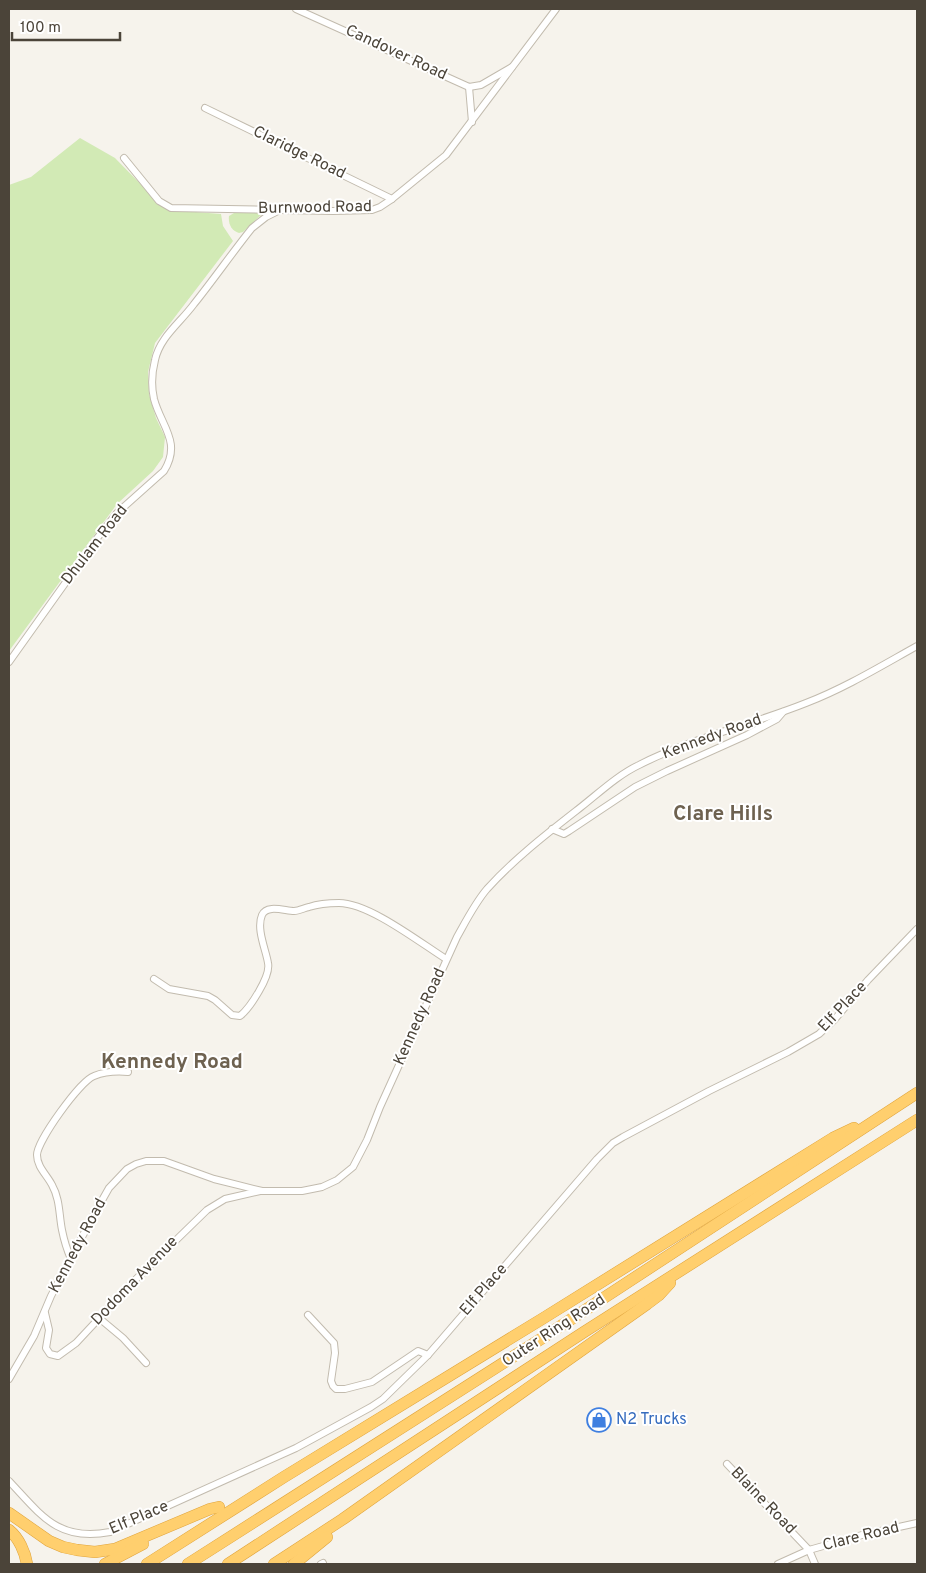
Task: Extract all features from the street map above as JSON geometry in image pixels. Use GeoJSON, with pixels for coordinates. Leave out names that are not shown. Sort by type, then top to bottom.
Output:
{"type":"FeatureCollection","features":[{"type":"Feature","properties":{"kind":"highway","name":"Outer Ring Road"},"geometry":{"type":"LineString","coordinates":[[188,1564],[520,1353],[917,1093]]}},
{"type":"Feature","properties":{"kind":"highway","name":"Outer Ring Road"},"geometry":{"type":"LineString","coordinates":[[228,1564],[575,1338],[917,1120]]}},
{"type":"Feature","properties":{"kind":"highway"},"geometry":{"type":"LineString","coordinates":[[147,1564],[284,1477],[833,1138],[852,1128],[869,1124]]}},
{"type":"Feature","properties":{"kind":"highway"},"geometry":{"type":"LineString","coordinates":[[274,1564],[343,1519],[659,1295],[684,1270]]}},
{"type":"Feature","properties":{"kind":"highway"},"geometry":{"type":"LineString","coordinates":[[105,1564],[219,1506],[284,1477]]}},
{"type":"Feature","properties":{"kind":"highway"},"geometry":{"type":"LineString","coordinates":[[9,1513],[49,1540],[63,1547],[95,1552],[120,1546],[219,1506]]}},
{"type":"Feature","properties":{"kind":"highway"},"geometry":{"type":"LineString","coordinates":[[294,1564],[331,1533],[343,1519]]}},
{"type":"Feature","properties":{"kind":"highway"},"geometry":{"type":"LineString","coordinates":[[9,1530],[21,1545],[27,1564]]}},
{"type":"Feature","properties":{"kind":"street","name":"Candover Road"},"geometry":{"type":"LineString","coordinates":[[296,9],[469,87]]}},
{"type":"Feature","properties":{"kind":"street","name":"Burnwood Road"},"geometry":{"type":"LineString","coordinates":[[124,158],[160,201],[171,208],[372,210],[392,199],[440,160],[472,122],[556,9]]}},
{"type":"Feature","properties":{"kind":"street"},"geometry":{"type":"LineString","coordinates":[[472,122],[469,87],[480,85],[513,66]]}},
{"type":"Feature","properties":{"kind":"street","name":"Claridge Road"},"geometry":{"type":"LineString","coordinates":[[205,108],[392,199]]}},
{"type":"Feature","properties":{"kind":"street","name":"Dhulam Road"},"geometry":{"type":"LineString","coordinates":[[9,662],[79,562],[117,513],[164,471],[171,454],[171,443],[154,399],[152,380],[157,351],[163,340],[186,314],[252,228],[266,217],[280,210]]}},
{"type":"Feature","properties":{"kind":"street","name":"Kennedy Road"},"geometry":{"type":"LineString","coordinates":[[9,1379],[22,1358],[45,1313],[51,1296],[109,1188],[127,1169],[146,1161],[164,1161],[214,1179],[262,1191],[302,1190],[322,1187],[337,1180],[353,1167],[367,1140],[446,959],[470,913],[486,890],[515,861],[552,829],[638,765],[675,749],[824,696],[917,646]]}},
{"type":"Feature","properties":{"kind":"street"},"geometry":{"type":"LineString","coordinates":[[552,829],[564,834],[635,787],[748,735],[777,719],[783,712]]}},
{"type":"Feature","properties":{"kind":"street"},"geometry":{"type":"LineString","coordinates":[[154,979],[169,989],[208,996],[232,1015],[240,1016],[253,1000],[268,971],[261,931],[263,913],[276,909],[296,911],[330,903],[350,904],[366,909],[446,959]]}},
{"type":"Feature","properties":{"kind":"street","name":"Elf Place"},"geometry":{"type":"LineString","coordinates":[[9,1481],[42,1515],[60,1528],[69,1532],[91,1535],[110,1532],[296,1448],[383,1399],[428,1355],[597,1159],[613,1143],[819,1034],[917,929]]}},
{"type":"Feature","properties":{"kind":"street"},"geometry":{"type":"LineString","coordinates":[[70,1259],[62,1232],[56,1193],[39,1166],[37,1151],[45,1134],[85,1082],[98,1075],[116,1071],[128,1072]]}},
{"type":"Feature","properties":{"kind":"street","name":"Dodoma Avenue"},"geometry":{"type":"LineString","coordinates":[[45,1313],[49,1330],[46,1348],[50,1354],[62,1355],[207,1210],[225,1199],[262,1191]]}},
{"type":"Feature","properties":{"kind":"street"},"geometry":{"type":"LineString","coordinates":[[308,1315],[334,1343],[335,1353],[331,1381],[336,1389],[345,1389],[372,1382],[418,1351],[428,1355]]}},
{"type":"Feature","properties":{"kind":"street"},"geometry":{"type":"LineString","coordinates":[[99,1318],[123,1338],[146,1363]]}},
{"type":"Feature","properties":{"kind":"street","name":"Blaine Road"},"geometry":{"type":"LineString","coordinates":[[727,1464],[810,1550],[815,1564]]}},
{"type":"Feature","properties":{"kind":"street","name":"Clare Road"},"geometry":{"type":"LineString","coordinates":[[778,1564],[810,1550],[862,1535],[916,1525]]}},
{"type":"Feature","properties":{"kind":"green space"},"geometry":{"type":"Polygon","coordinates":[[[80,138],[115,158],[162,206],[170,210],[221,214],[223,226],[233,241],[155,343],[148,372],[149,394],[156,418],[165,437],[163,457],[153,471],[117,504],[9,651],[9,185],[31,177],[80,138]]]}},
{"type":"Feature","properties":{"kind":"green space"},"geometry":{"type":"Polygon","coordinates":[[[234,213],[262,214],[243,232],[239,233],[232,229],[229,221],[229,216],[234,213]]]}},
{"type":"Feature","properties":{"kind":"place","name":"N2 Trucks"},"geometry":{"type":"Point","coordinates":[599,1420]}},
{"type":"Feature","properties":{"kind":"district","name":"Clare Hills"},"geometry":{"type":"Point","coordinates":[723,814]}},
{"type":"Feature","properties":{"kind":"district","name":"Kennedy Road"},"geometry":{"type":"Point","coordinates":[172,1062]}}]}
